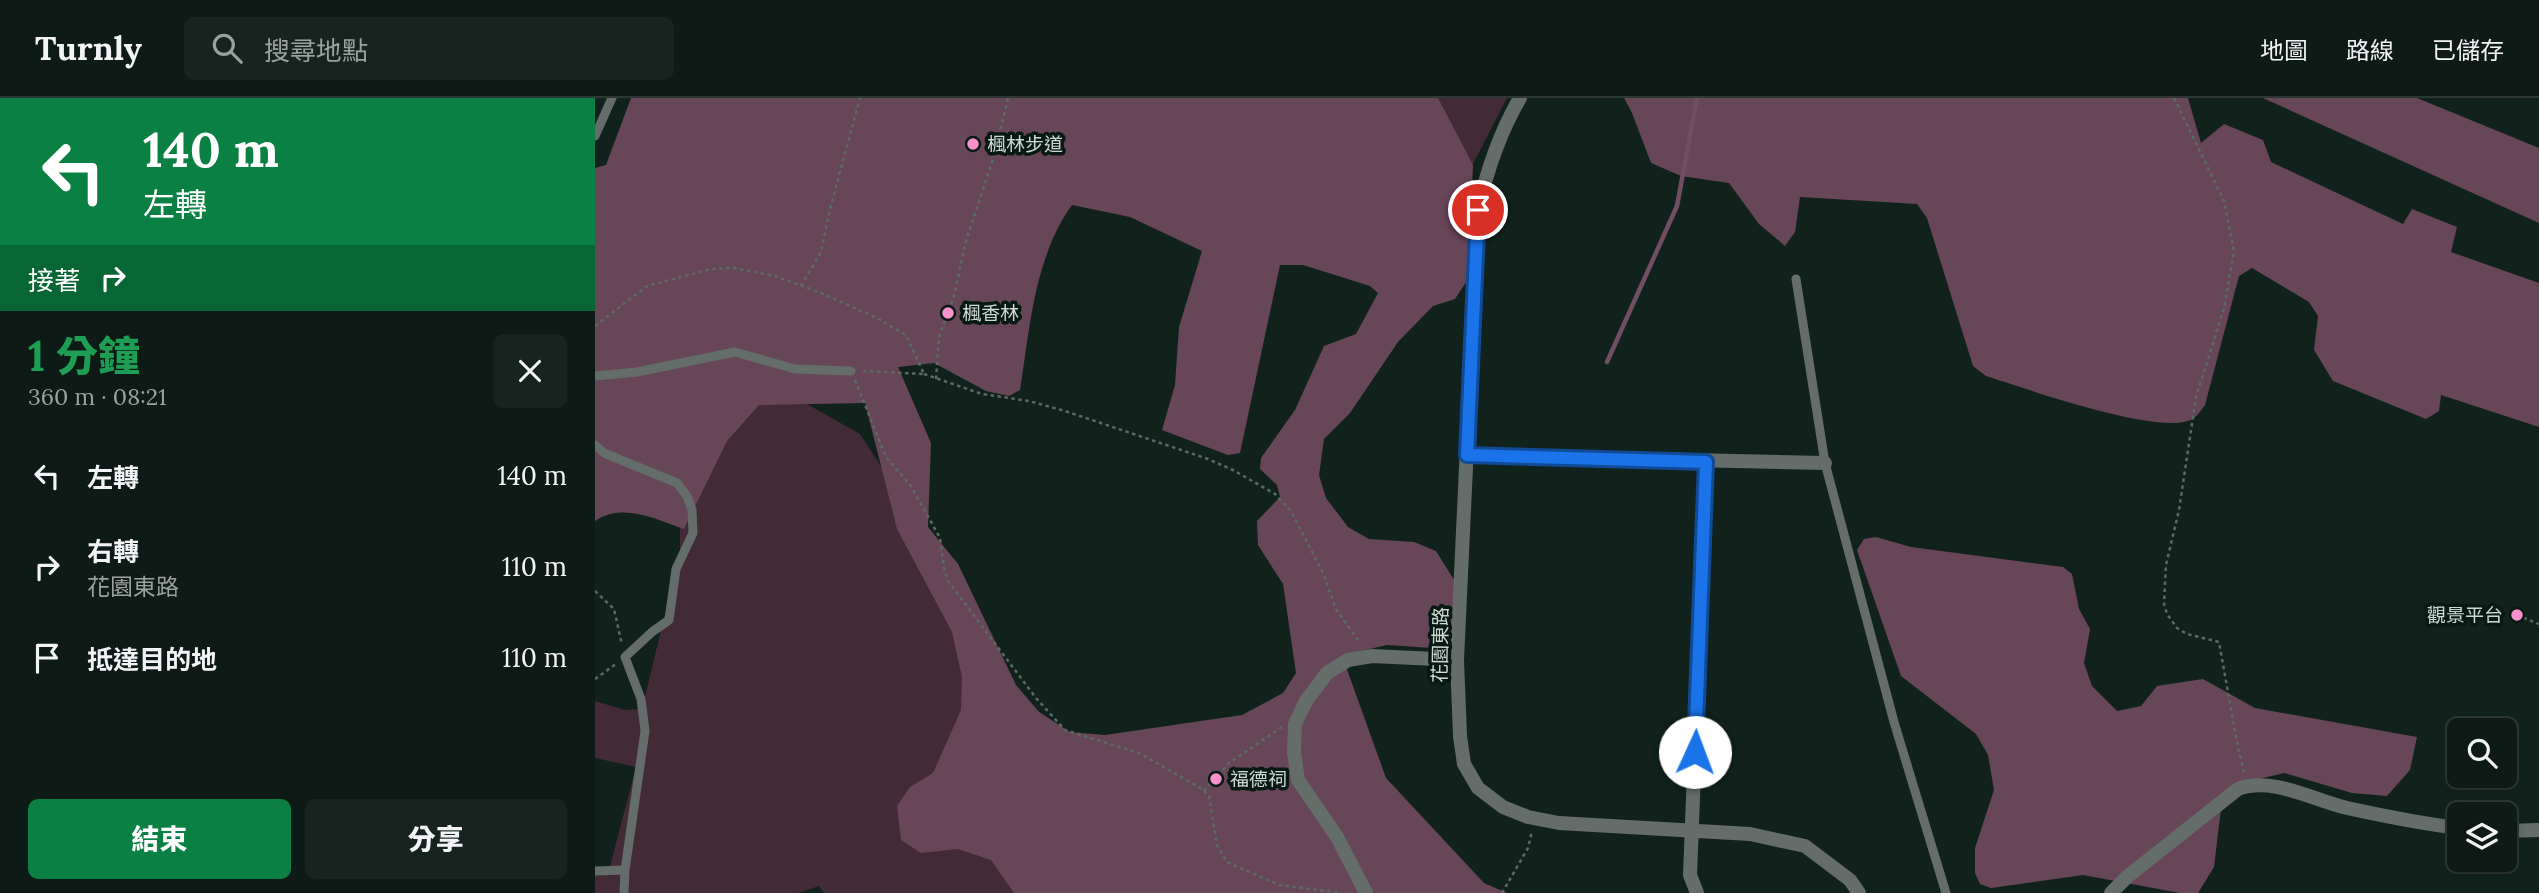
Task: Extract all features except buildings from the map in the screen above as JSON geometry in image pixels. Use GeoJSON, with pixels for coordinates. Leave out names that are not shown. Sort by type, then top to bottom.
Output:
{"type":"FeatureCollection","features":[{"type":"Feature","properties":{"kind":"street","name":"花園東路"},"geometry":{"type":"LineString","coordinates":[[1520,98],[1506,122],[1489,163],[1478,210],[1457,660],[1460,736],[1464,764],[1478,788],[1503,807],[1535,818],[1559,823],[1750,835],[1805,846],[1850,880],[1860,893]]}},
{"type":"Feature","properties":{"kind":"street"},"geometry":{"type":"LineString","coordinates":[[1467,455],[1825,463]]}},
{"type":"Feature","properties":{"kind":"street"},"geometry":{"type":"LineString","coordinates":[[1697,893],[1691,875],[1706,462]]}},
{"type":"Feature","properties":{"kind":"street"},"geometry":{"type":"LineString","coordinates":[[1366,893],[1337,837],[1298,780],[1294,751],[1295,724],[1306,701],[1327,673],[1348,660],[1372,656],[1457,660]]}},
{"type":"Feature","properties":{"kind":"street"},"geometry":{"type":"LineString","coordinates":[[2111,893],[2128,876],[2238,789],[2248,785],[2274,786],[2345,807],[2447,826]]}},
{"type":"Feature","properties":{"kind":"street"},"geometry":{"type":"LineString","coordinates":[[2517,831],[2539,830]]}},
{"type":"Feature","properties":{"kind":"lane"},"geometry":{"type":"LineString","coordinates":[[595,136],[612,98]]}},
{"type":"Feature","properties":{"kind":"lane"},"geometry":{"type":"LineString","coordinates":[[1797,279],[1825,463],[1894,722],[1946,893]]}},
{"type":"Feature","properties":{"kind":"lane"},"geometry":{"type":"LineString","coordinates":[[595,376],[637,372],[735,352],[796,369],[852,371]]}},
{"type":"Feature","properties":{"kind":"lane"},"geometry":{"type":"LineString","coordinates":[[595,445],[604,453],[677,483],[687,496],[692,510],[693,533],[676,569],[669,620],[625,657],[641,699],[645,731],[624,893]]}},
{"type":"Feature","properties":{"kind":"lane"},"geometry":{"type":"LineString","coordinates":[[595,871],[625,870]]}},
{"type":"Feature","properties":{"kind":"path"},"geometry":{"type":"LineString","coordinates":[[801,286],[821,252],[860,98]]}},
{"type":"Feature","properties":{"kind":"path"},"geometry":{"type":"LineString","coordinates":[[936,379],[939,337],[954,296],[966,241],[994,156],[1008,98]]}},
{"type":"Feature","properties":{"kind":"path"},"geometry":{"type":"LineString","coordinates":[[2174,98],[2224,201],[2234,251],[2224,308],[2196,397],[2179,510],[2166,565],[2164,604],[2167,614],[2177,628],[2187,634],[2219,642],[2238,748],[2248,785]]}},
{"type":"Feature","properties":{"kind":"path"},"geometry":{"type":"LineString","coordinates":[[595,326],[647,286],[711,269],[734,268],[775,276],[877,318],[906,335],[924,374]]}},
{"type":"Feature","properties":{"kind":"path"},"geometry":{"type":"LineString","coordinates":[[1342,893],[1279,885],[1227,862],[1217,845],[1209,796],[1204,791],[1139,753],[1065,730],[1036,698],[948,581],[940,538],[911,486],[887,457],[852,371],[924,374],[982,394],[1029,401],[1209,459],[1233,470],[1275,494],[1291,511],[1323,573],[1336,609],[1356,639],[1372,656]]}},
{"type":"Feature","properties":{"kind":"path"},"geometry":{"type":"LineString","coordinates":[[595,591],[614,609],[625,657],[595,679]]}},
{"type":"Feature","properties":{"kind":"path"},"geometry":{"type":"LineString","coordinates":[[2517,615],[2539,624]]}},
{"type":"Feature","properties":{"kind":"path"},"geometry":{"type":"LineString","coordinates":[[1204,791],[1244,752],[1284,726],[1295,724]]}},
{"type":"Feature","properties":{"kind":"path"},"geometry":{"type":"LineString","coordinates":[[1502,893],[1528,848],[1535,818]]}},
{"type":"Feature","properties":{"kind":"shaded area"},"geometry":{"type":"Polygon","coordinates":[[[631,98],[1438,98],[1473,165],[1468,279],[1455,299],[1433,306],[1398,342],[1350,413],[1324,439],[1319,475],[1326,498],[1348,527],[1369,539],[1414,542],[1436,551],[1461,591],[1447,649],[1387,645],[1352,653],[1345,664],[1386,778],[1484,883],[1507,893],[1014,893],[991,860],[958,849],[921,853],[901,840],[897,806],[910,787],[933,773],[961,710],[962,677],[952,632],[897,529],[865,403],[759,405],[727,441],[684,529],[651,517],[628,513],[605,515],[595,521],[595,168],[606,165],[631,98]],[[1072,205],[1059,226],[1041,270],[1020,390],[1009,396],[986,391],[934,363],[898,367],[931,443],[928,527],[958,564],[1016,685],[1039,712],[1070,732],[1105,735],[1242,715],[1283,693],[1296,673],[1283,584],[1258,545],[1257,521],[1280,497],[1277,485],[1260,469],[1261,458],[1295,410],[1324,346],[1356,334],[1378,293],[1370,286],[1303,265],[1280,265],[1240,453],[1228,455],[1162,430],[1175,385],[1179,327],[1202,251],[1130,217],[1072,205]]]}},
{"type":"Feature","properties":{"kind":"shaded area"},"geometry":{"type":"Polygon","coordinates":[[[1424,98],[1507,98],[1473,164],[1462,232],[1424,98]]]}},
{"type":"Feature","properties":{"kind":"shaded area"},"geometry":{"type":"Polygon","coordinates":[[[1624,98],[2188,98],[2201,143],[2224,124],[2263,140],[2271,162],[2403,224],[2412,209],[2457,227],[2451,252],[2539,283],[2539,427],[2441,395],[2439,411],[2426,419],[2333,381],[2314,350],[2318,316],[2309,302],[2252,268],[2239,276],[2205,405],[2194,418],[2179,423],[2125,417],[1986,376],[1973,366],[1927,218],[1917,204],[1800,197],[1795,232],[1785,246],[1759,224],[1729,183],[1681,176],[1651,163],[1624,98]]]}},
{"type":"Feature","properties":{"kind":"shaded area"},"geometry":{"type":"Polygon","coordinates":[[[2263,98],[2417,98],[2539,148],[2539,223],[2263,98]]]}},
{"type":"Feature","properties":{"kind":"shaded area"},"geometry":{"type":"Polygon","coordinates":[[[742,386],[784,391],[860,434],[918,523],[999,752],[918,808],[900,837],[997,842],[1053,893],[824,893],[819,886],[798,893],[595,893],[595,875],[608,874],[636,767],[595,758],[595,701],[625,710],[642,709],[680,551],[680,481],[742,386]]]}},
{"type":"Feature","properties":{"kind":"shaded area"},"geometry":{"type":"Polygon","coordinates":[[[1876,537],[1911,547],[2063,567],[2072,574],[2079,609],[2090,629],[2084,663],[2092,686],[2117,711],[2141,706],[2157,686],[2203,679],[2255,708],[2417,737],[2410,770],[2387,796],[2352,793],[2284,773],[2238,784],[2222,800],[2214,867],[2198,893],[2180,893],[2083,875],[1991,888],[1980,884],[1975,873],[1975,848],[1994,790],[1988,755],[1976,734],[1901,676],[1857,550],[1864,539],[1876,537]]]}},
{"type":"Feature","properties":{"kind":"waterway"},"geometry":{"type":"LineString","coordinates":[[1607,362],[1677,206],[1697,98]]}},
{"type":"Feature","properties":{"kind":"place","name":"楓林步道"},"geometry":{"type":"Point","coordinates":[973,144]}},
{"type":"Feature","properties":{"kind":"place","name":"楓香林"},"geometry":{"type":"Point","coordinates":[948,313]}},
{"type":"Feature","properties":{"kind":"place","name":"觀景平台"},"geometry":{"type":"Point","coordinates":[2517,615]}},
{"type":"Feature","properties":{"kind":"place","name":"福德祠"},"geometry":{"type":"Point","coordinates":[1216,779]}},
{"type":"Feature","properties":{"kind":"route"},"geometry":{"type":"LineString","coordinates":[[1478,210],[1467,455],[1706,462],[1695,752]]}}]}
